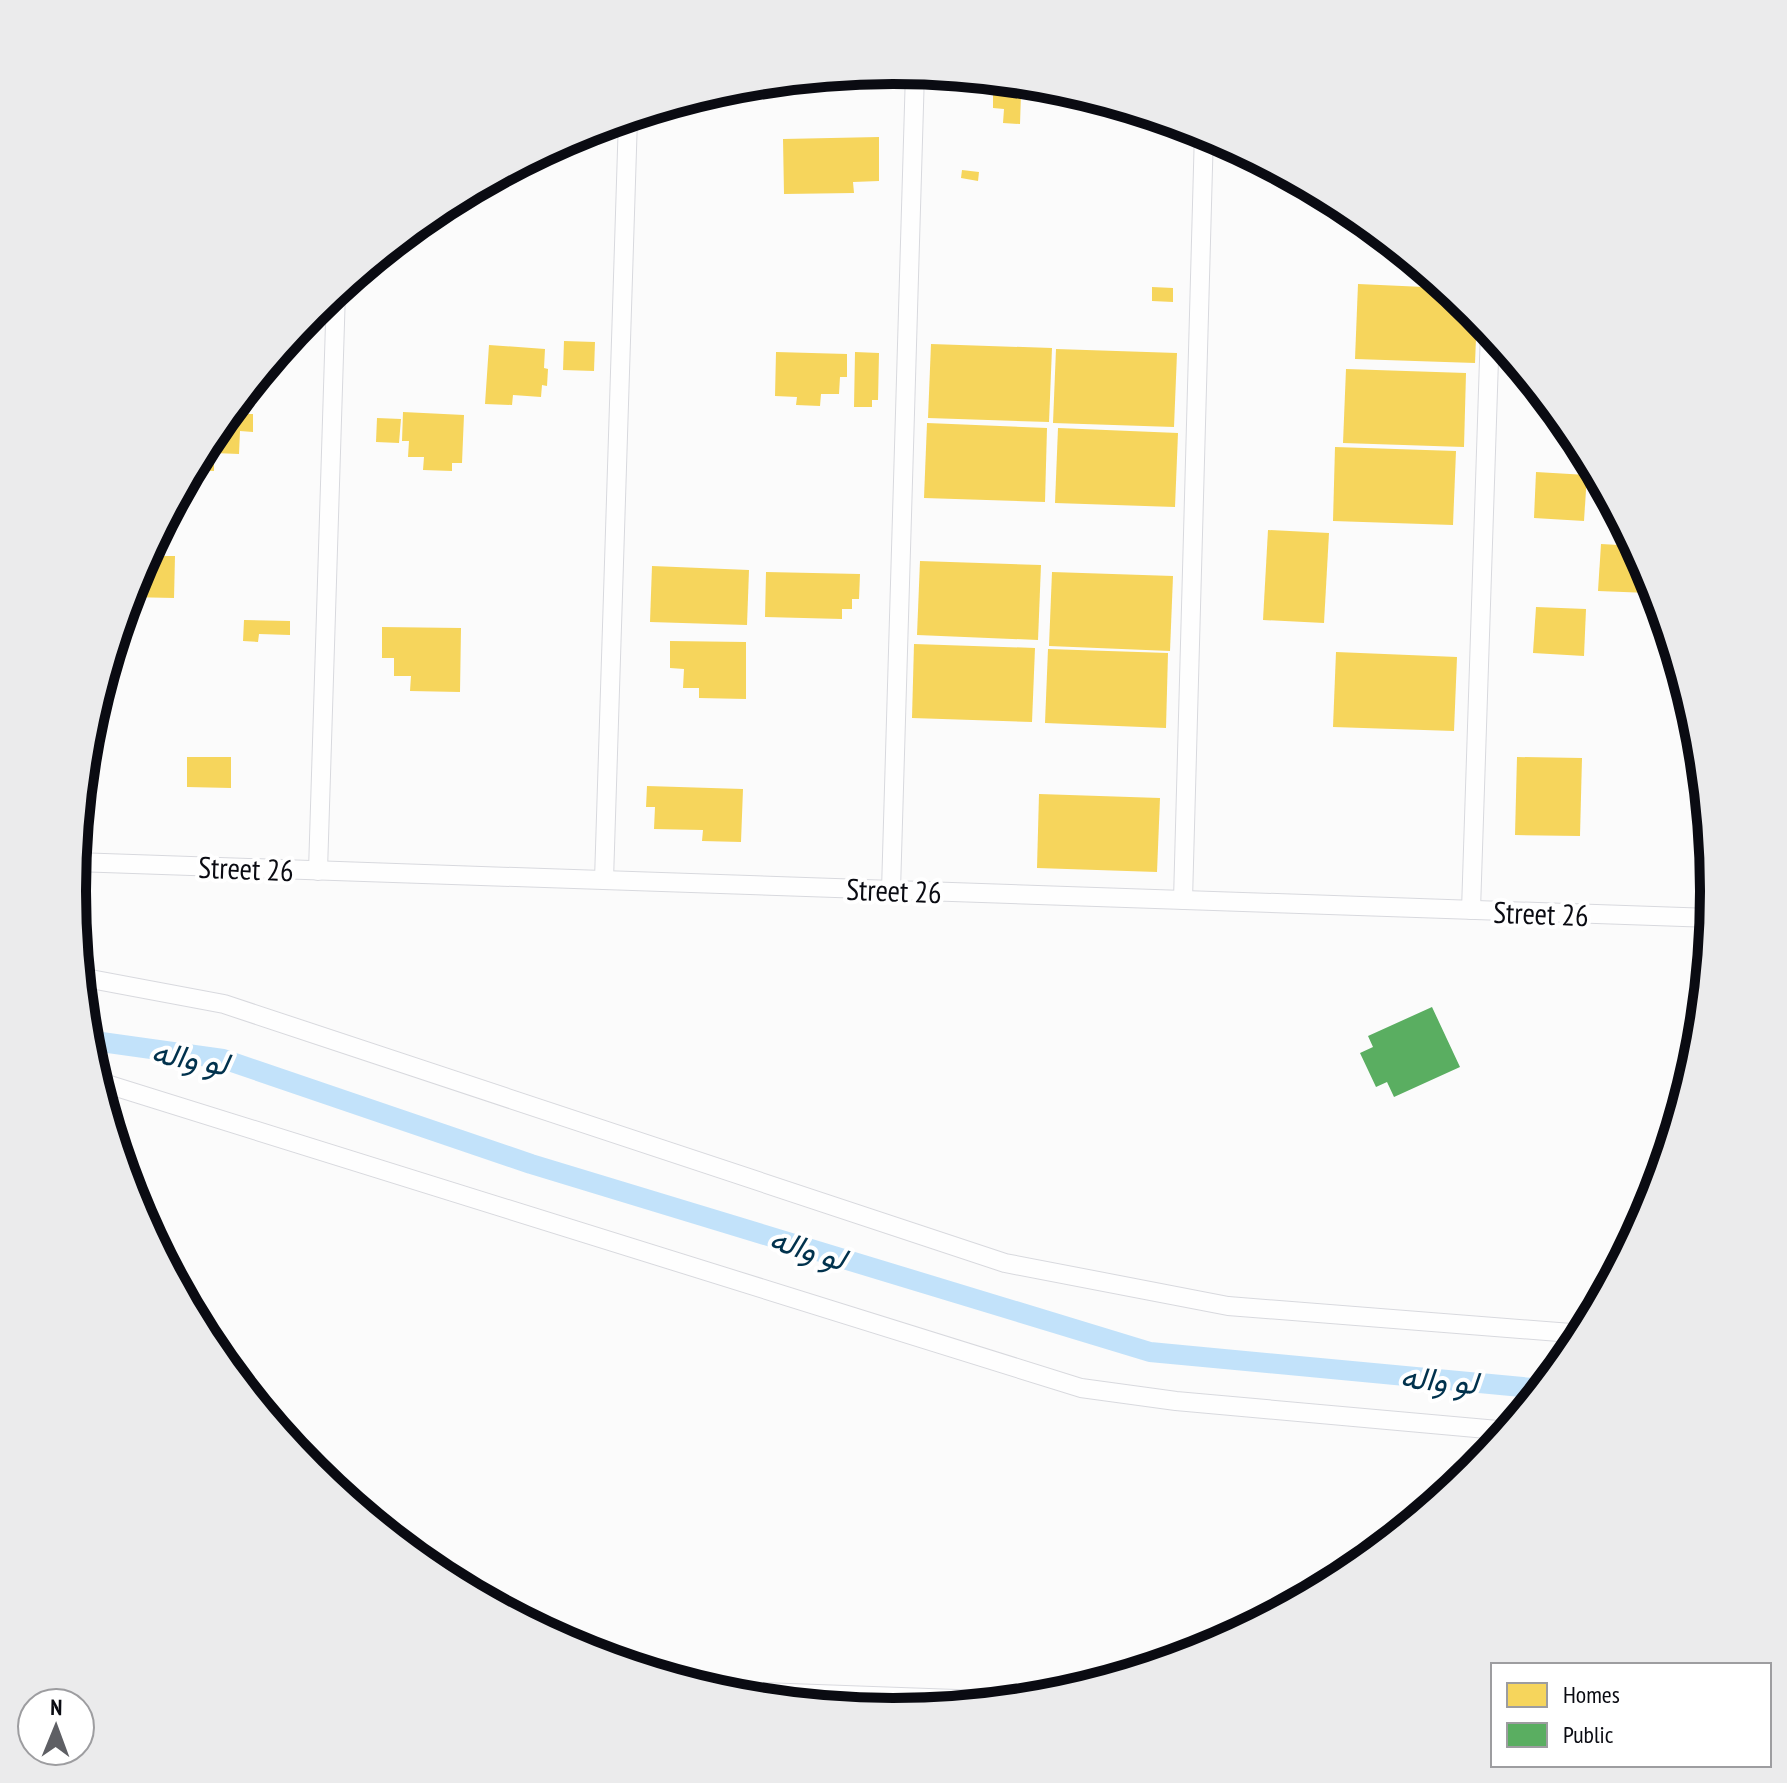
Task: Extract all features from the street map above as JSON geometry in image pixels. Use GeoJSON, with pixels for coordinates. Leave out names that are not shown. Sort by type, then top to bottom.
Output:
{"type":"FeatureCollection","features":[{"type":"Feature","properties":{"kind":"street"},"geometry":{"type":"LineString","coordinates":[[891,890],[915,85]]}},
{"type":"Feature","properties":{"kind":"street"},"geometry":{"type":"LineString","coordinates":[[604,880],[628,129]]}},
{"type":"Feature","properties":{"kind":"street"},"geometry":{"type":"LineString","coordinates":[[1183,900],[1204,145]]}},
{"type":"Feature","properties":{"kind":"street"},"geometry":{"type":"LineString","coordinates":[[318,871],[335,309]]}},
{"type":"Feature","properties":{"kind":"street"},"geometry":{"type":"LineString","coordinates":[[1471,910],[1489,347]]}},
{"type":"Feature","properties":{"kind":"street","name":"Street 26"},"geometry":{"type":"LineString","coordinates":[[87,862],[1700,918]]}},
{"type":"Feature","properties":{"kind":"street"},"geometry":{"type":"LineString","coordinates":[[91,979],[224,1004],[1005,1263],[1228,1306],[1569,1333]]}},
{"type":"Feature","properties":{"kind":"street"},"geometry":{"type":"LineString","coordinates":[[111,1085],[1081,1388],[1176,1401],[1495,1430]]}},
{"type":"Feature","properties":{"kind":"street"},"geometry":{"type":"LineString","coordinates":[[803,1693],[925,1698]]}},
{"type":"Feature","properties":{"kind":"building: Homes"},"geometry":{"type":"Polygon","coordinates":[[[993,92],[1021,95],[1020,124],[1003,123],[1004,109],[993,108],[993,92]]]}},
{"type":"Feature","properties":{"kind":"building: Homes"},"geometry":{"type":"Polygon","coordinates":[[[879,137],[879,181],[853,182],[854,193],[784,194],[783,139],[879,137]]]}},
{"type":"Feature","properties":{"kind":"building: Homes"},"geometry":{"type":"Polygon","coordinates":[[[962,170],[979,172],[978,181],[961,178],[962,170]]]}},
{"type":"Feature","properties":{"kind":"building: Homes"},"geometry":{"type":"Polygon","coordinates":[[[1358,284],[1429,287],[1476,334],[1475,363],[1355,359],[1358,284]]]}},
{"type":"Feature","properties":{"kind":"building: Homes"},"geometry":{"type":"Polygon","coordinates":[[[1152,287],[1173,288],[1173,302],[1152,301],[1152,287]]]}},
{"type":"Feature","properties":{"kind":"building: Homes"},"geometry":{"type":"Polygon","coordinates":[[[564,341],[595,342],[594,371],[563,370],[564,341]]]}},
{"type":"Feature","properties":{"kind":"building: Homes"},"geometry":{"type":"Polygon","coordinates":[[[931,344],[1052,348],[1049,422],[928,418],[931,344]]]}},
{"type":"Feature","properties":{"kind":"building: Homes"},"geometry":{"type":"Polygon","coordinates":[[[489,345],[545,349],[547,386],[542,385],[541,397],[513,395],[512,405],[485,404],[489,345]]]}},
{"type":"Feature","properties":{"kind":"building: Homes"},"geometry":{"type":"Polygon","coordinates":[[[1056,349],[1177,353],[1174,427],[1053,423],[1056,349]]]}},
{"type":"Feature","properties":{"kind":"building: Homes"},"geometry":{"type":"Polygon","coordinates":[[[776,352],[847,354],[847,377],[840,377],[839,394],[821,394],[820,406],[796,405],[797,397],[775,396],[776,352]]]}},
{"type":"Feature","properties":{"kind":"building: Homes"},"geometry":{"type":"Polygon","coordinates":[[[855,352],[879,353],[878,400],[872,400],[872,407],[854,407],[855,352]]]}},
{"type":"Feature","properties":{"kind":"building: Homes"},"geometry":{"type":"Polygon","coordinates":[[[1346,369],[1466,373],[1464,447],[1343,443],[1346,369]]]}},
{"type":"Feature","properties":{"kind":"building: Homes"},"geometry":{"type":"Polygon","coordinates":[[[403,412],[464,415],[462,463],[452,463],[452,471],[423,470],[424,457],[408,457],[409,441],[402,441],[403,412]]]}},
{"type":"Feature","properties":{"kind":"building: Homes"},"geometry":{"type":"Polygon","coordinates":[[[243,414],[253,414],[253,432],[240,431],[239,454],[216,453],[243,414]]]}},
{"type":"Feature","properties":{"kind":"building: Homes"},"geometry":{"type":"Polygon","coordinates":[[[377,418],[401,419],[399,443],[376,442],[377,418]]]}},
{"type":"Feature","properties":{"kind":"building: Homes"},"geometry":{"type":"Polygon","coordinates":[[[927,423],[1047,428],[1045,502],[924,498],[927,423]]]}},
{"type":"Feature","properties":{"kind":"building: Homes"},"geometry":{"type":"Polygon","coordinates":[[[1058,428],[1178,433],[1175,507],[1055,503],[1058,428]]]}},
{"type":"Feature","properties":{"kind":"building: Homes"},"geometry":{"type":"Polygon","coordinates":[[[1335,447],[1456,451],[1453,525],[1333,521],[1335,447]]]}},
{"type":"Feature","properties":{"kind":"building: Homes"},"geometry":{"type":"Polygon","coordinates":[[[214,456],[214,471],[205,471],[214,456]]]}},
{"type":"Feature","properties":{"kind":"building: Homes"},"geometry":{"type":"Polygon","coordinates":[[[1536,472],[1585,475],[1584,521],[1534,518],[1536,472]]]}},
{"type":"Feature","properties":{"kind":"building: Homes"},"geometry":{"type":"Polygon","coordinates":[[[1268,530],[1329,533],[1324,623],[1263,620],[1268,530]]]}},
{"type":"Feature","properties":{"kind":"building: Homes"},"geometry":{"type":"Polygon","coordinates":[[[1601,544],[1623,545],[1644,593],[1598,591],[1601,544]]]}},
{"type":"Feature","properties":{"kind":"building: Homes"},"geometry":{"type":"Polygon","coordinates":[[[159,556],[175,556],[174,598],[141,597],[159,556]]]}},
{"type":"Feature","properties":{"kind":"building: Homes"},"geometry":{"type":"Polygon","coordinates":[[[920,561],[1041,565],[1038,640],[917,635],[920,561]]]}},
{"type":"Feature","properties":{"kind":"building: Homes"},"geometry":{"type":"Polygon","coordinates":[[[652,566],[749,570],[747,625],[650,622],[652,566]]]}},
{"type":"Feature","properties":{"kind":"building: Homes"},"geometry":{"type":"Polygon","coordinates":[[[766,572],[860,574],[859,599],[852,599],[852,609],[842,609],[842,619],[765,617],[766,572]]]}},
{"type":"Feature","properties":{"kind":"building: Homes"},"geometry":{"type":"Polygon","coordinates":[[[1052,572],[1173,576],[1170,651],[1049,646],[1052,572]]]}},
{"type":"Feature","properties":{"kind":"building: Homes"},"geometry":{"type":"Polygon","coordinates":[[[1536,607],[1586,609],[1584,656],[1533,653],[1536,607]]]}},
{"type":"Feature","properties":{"kind":"building: Homes"},"geometry":{"type":"Polygon","coordinates":[[[244,620],[290,621],[290,635],[259,634],[258,642],[243,641],[244,620]]]}},
{"type":"Feature","properties":{"kind":"building: Homes"},"geometry":{"type":"Polygon","coordinates":[[[382,627],[461,628],[460,692],[410,691],[411,676],[394,676],[394,658],[382,658],[382,627]]]}},
{"type":"Feature","properties":{"kind":"building: Homes"},"geometry":{"type":"Polygon","coordinates":[[[670,641],[746,642],[746,699],[699,698],[699,688],[683,688],[684,669],[670,668],[670,641]]]}},
{"type":"Feature","properties":{"kind":"building: Homes"},"geometry":{"type":"Polygon","coordinates":[[[914,644],[1035,648],[1032,722],[912,718],[914,644]]]}},
{"type":"Feature","properties":{"kind":"building: Homes"},"geometry":{"type":"Polygon","coordinates":[[[1048,649],[1168,653],[1166,728],[1045,723],[1048,649]]]}},
{"type":"Feature","properties":{"kind":"building: Homes"},"geometry":{"type":"Polygon","coordinates":[[[1336,652],[1457,657],[1454,731],[1333,727],[1336,652]]]}},
{"type":"Feature","properties":{"kind":"building: Homes"},"geometry":{"type":"Polygon","coordinates":[[[187,757],[231,757],[231,788],[187,787],[187,757]]]}},
{"type":"Feature","properties":{"kind":"building: Homes"},"geometry":{"type":"Polygon","coordinates":[[[1517,757],[1582,758],[1580,836],[1515,835],[1517,757]]]}},
{"type":"Feature","properties":{"kind":"building: Homes"},"geometry":{"type":"Polygon","coordinates":[[[647,786],[743,789],[741,842],[702,841],[703,830],[654,829],[655,807],[646,807],[647,786]]]}},
{"type":"Feature","properties":{"kind":"building: Homes"},"geometry":{"type":"Polygon","coordinates":[[[1039,794],[1160,798],[1157,872],[1037,868],[1039,794]]]}},
{"type":"Feature","properties":{"kind":"building: Public"},"geometry":{"type":"Polygon","coordinates":[[[1432,1007],[1460,1067],[1394,1097],[1387,1082],[1376,1087],[1360,1053],[1373,1047],[1368,1036],[1432,1007]]]}},
{"type":"Feature","properties":{"kind":"waterway","name":"لو واله"},"geometry":{"type":"LineString","coordinates":[[101,1042],[223,1059],[531,1164],[1150,1352],[1530,1388]]}}]}
